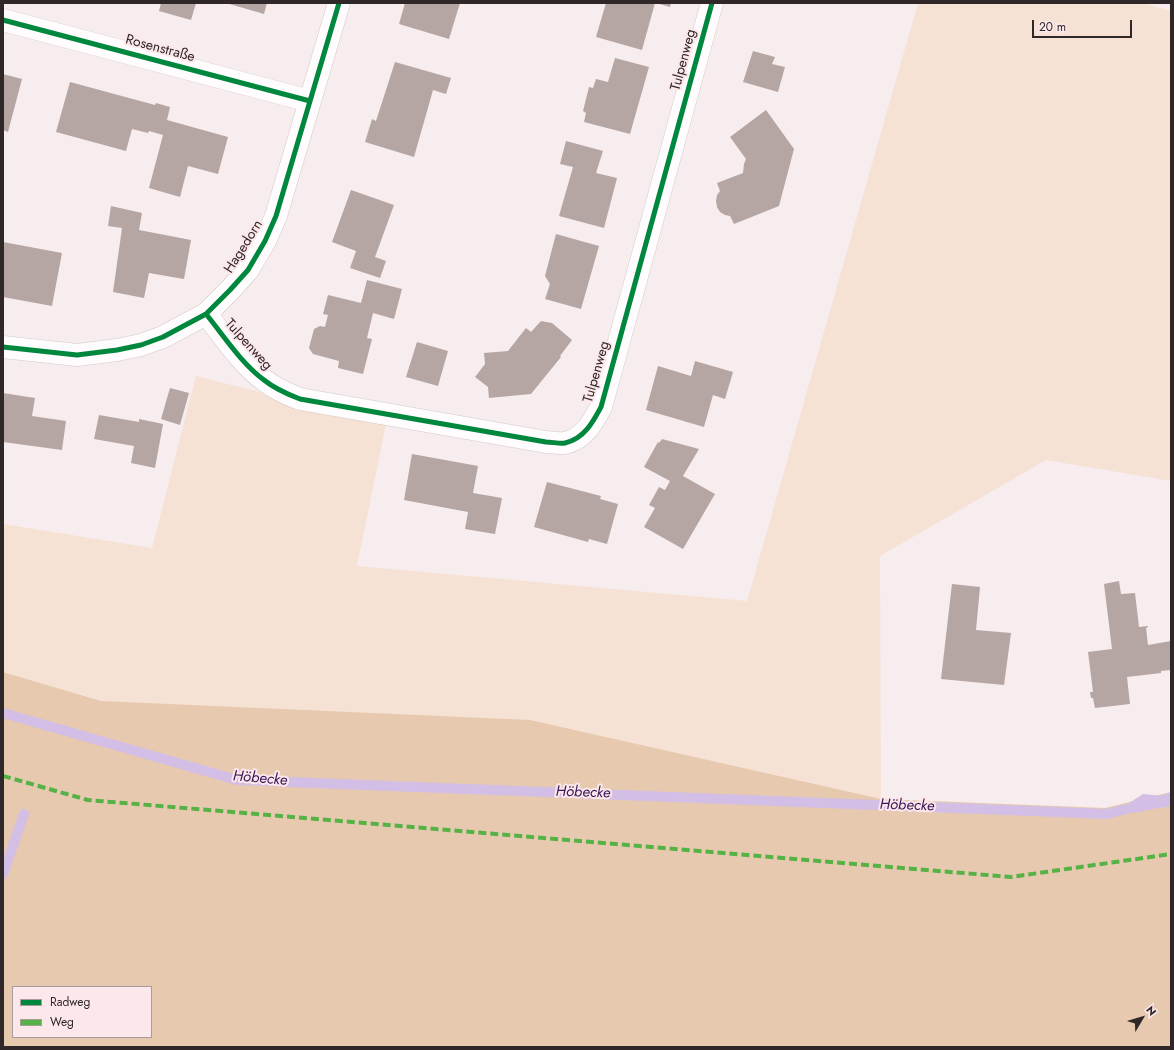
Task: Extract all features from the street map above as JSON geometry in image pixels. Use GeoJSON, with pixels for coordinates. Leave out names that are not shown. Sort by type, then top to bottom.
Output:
{"type":"FeatureCollection","features":[{"type":"Feature","properties":{"kind":"street","name":"Hagedorn"},"geometry":{"type":"LineString","coordinates":[[3,347],[77,356],[141,345],[163,337],[206,314],[230,290],[248,270],[265,241],[276,216],[339,3]]}},
{"type":"Feature","properties":{"kind":"street","name":"Tulpenweg"},"geometry":{"type":"LineString","coordinates":[[206,314],[236,351],[263,380],[278,390],[300,399],[546,442],[565,443],[574,439],[586,431],[600,407],[712,3]]}},
{"type":"Feature","properties":{"kind":"street","name":"Rosenstraße"},"geometry":{"type":"LineString","coordinates":[[3,20],[310,102]]}},
{"type":"Feature","properties":{"kind":"shaded area"},"geometry":{"type":"Polygon","coordinates":[[[918,3],[1143,3],[1171,11],[1171,481],[1046,460],[880,556],[881,799],[101,701],[3,672],[3,524],[152,548],[196,376],[386,424],[357,566],[747,601],[918,3]]]}},
{"type":"Feature","properties":{"kind":"shaded area"},"geometry":{"type":"Polygon","coordinates":[[[3,672],[101,701],[530,720],[881,799],[1105,808],[1171,792],[1171,1047],[3,1047],[3,672]]]}},
{"type":"Feature","properties":{"kind":"shaded area"},"geometry":{"type":"Polygon","coordinates":[[[1171,792],[1171,806],[1138,813],[1129,803],[1143,794],[1163,796],[1171,792]]]}},
{"type":"Feature","properties":{"kind":"building"},"geometry":{"type":"Polygon","coordinates":[[[161,3],[196,3],[191,20],[159,11],[161,3]]]}},
{"type":"Feature","properties":{"kind":"building"},"geometry":{"type":"Polygon","coordinates":[[[226,3],[267,3],[264,14],[226,3]]]}},
{"type":"Feature","properties":{"kind":"building"},"geometry":{"type":"Polygon","coordinates":[[[405,3],[460,3],[449,39],[399,24],[405,3]]]}},
{"type":"Feature","properties":{"kind":"building"},"geometry":{"type":"Polygon","coordinates":[[[606,3],[655,3],[642,50],[596,37],[606,3]]]}},
{"type":"Feature","properties":{"kind":"building"},"geometry":{"type":"Polygon","coordinates":[[[656,3],[671,3],[670,7],[656,3]]]}},
{"type":"Feature","properties":{"kind":"building"},"geometry":{"type":"Polygon","coordinates":[[[753,51],[775,57],[772,64],[785,67],[778,92],[743,82],[753,51]]]}},
{"type":"Feature","properties":{"kind":"building"},"geometry":{"type":"Polygon","coordinates":[[[615,58],[649,67],[630,134],[584,122],[586,113],[583,111],[589,87],[593,88],[596,79],[608,82],[615,58]]]}},
{"type":"Feature","properties":{"kind":"building"},"geometry":{"type":"Polygon","coordinates":[[[395,62],[451,78],[446,94],[433,90],[414,157],[365,142],[372,119],[376,121],[395,62]]]}},
{"type":"Feature","properties":{"kind":"building"},"geometry":{"type":"Polygon","coordinates":[[[3,74],[22,79],[8,132],[3,130],[3,74]]]}},
{"type":"Feature","properties":{"kind":"building"},"geometry":{"type":"Polygon","coordinates":[[[70,82],[155,105],[156,103],[170,107],[167,120],[228,137],[218,174],[188,166],[180,197],[149,188],[163,135],[149,131],[148,133],[132,129],[126,151],[56,132],[70,82]]]}},
{"type":"Feature","properties":{"kind":"building"},"geometry":{"type":"Polygon","coordinates":[[[766,110],[794,149],[779,206],[734,224],[730,216],[720,212],[717,207],[717,195],[720,191],[717,183],[743,173],[746,159],[730,137],[766,110]]]}},
{"type":"Feature","properties":{"kind":"building"},"geometry":{"type":"Polygon","coordinates":[[[566,141],[603,151],[596,173],[617,178],[604,228],[559,216],[573,167],[560,164],[566,141]]]}},
{"type":"Feature","properties":{"kind":"building"},"geometry":{"type":"Polygon","coordinates":[[[351,190],[394,205],[375,257],[386,261],[380,278],[350,268],[356,251],[332,242],[351,190]]]}},
{"type":"Feature","properties":{"kind":"building"},"geometry":{"type":"Polygon","coordinates":[[[111,206],[142,213],[139,230],[191,240],[184,279],[149,273],[144,298],[113,292],[122,228],[108,226],[111,206]]]}},
{"type":"Feature","properties":{"kind":"building"},"geometry":{"type":"Polygon","coordinates":[[[556,234],[599,246],[581,309],[545,299],[550,284],[545,276],[556,234]]]}},
{"type":"Feature","properties":{"kind":"building"},"geometry":{"type":"Polygon","coordinates":[[[3,242],[62,253],[52,306],[3,297],[3,242]]]}},
{"type":"Feature","properties":{"kind":"building"},"geometry":{"type":"Polygon","coordinates":[[[367,280],[402,289],[394,319],[373,313],[367,338],[372,339],[363,374],[338,368],[339,361],[313,354],[309,348],[314,329],[320,326],[325,327],[328,315],[323,314],[328,295],[361,303],[367,280]]]}},
{"type":"Feature","properties":{"kind":"building"},"geometry":{"type":"Polygon","coordinates":[[[541,321],[552,323],[572,340],[560,356],[561,357],[531,394],[489,398],[488,387],[475,377],[485,364],[484,353],[508,351],[526,328],[531,332],[541,321]]]}},
{"type":"Feature","properties":{"kind":"building"},"geometry":{"type":"Polygon","coordinates":[[[417,342],[448,351],[438,386],[406,377],[417,342]]]}},
{"type":"Feature","properties":{"kind":"building"},"geometry":{"type":"Polygon","coordinates":[[[695,361],[733,372],[725,399],[713,395],[704,427],[646,410],[658,366],[691,376],[695,361]]]}},
{"type":"Feature","properties":{"kind":"building"},"geometry":{"type":"Polygon","coordinates":[[[170,388],[189,393],[180,425],[161,419],[170,388]]]}},
{"type":"Feature","properties":{"kind":"building"},"geometry":{"type":"Polygon","coordinates":[[[3,393],[35,398],[32,416],[66,421],[62,450],[3,442],[3,393]]]}},
{"type":"Feature","properties":{"kind":"building"},"geometry":{"type":"Polygon","coordinates":[[[99,415],[139,422],[139,419],[163,424],[155,468],[131,463],[134,446],[94,439],[99,415]]]}},
{"type":"Feature","properties":{"kind":"building"},"geometry":{"type":"Polygon","coordinates":[[[662,439],[699,449],[683,476],[715,494],[683,549],[644,527],[655,508],[649,505],[659,487],[665,490],[670,481],[644,467],[658,442],[659,443],[662,439]]]}},
{"type":"Feature","properties":{"kind":"building"},"geometry":{"type":"Polygon","coordinates":[[[412,454],[478,466],[473,493],[502,498],[495,534],[465,529],[468,512],[404,500],[412,454]]]}},
{"type":"Feature","properties":{"kind":"building"},"geometry":{"type":"Polygon","coordinates":[[[547,482],[601,496],[600,499],[618,504],[607,544],[589,539],[588,542],[534,527],[547,482]]]}},
{"type":"Feature","properties":{"kind":"building"},"geometry":{"type":"Polygon","coordinates":[[[1119,581],[1121,594],[1135,593],[1139,627],[1148,626],[1146,628],[1148,645],[1171,641],[1171,670],[1161,671],[1161,673],[1127,677],[1130,704],[1095,708],[1090,692],[1093,692],[1088,652],[1112,649],[1104,584],[1119,581]]]}},
{"type":"Feature","properties":{"kind":"building"},"geometry":{"type":"Polygon","coordinates":[[[952,584],[980,587],[976,630],[1011,633],[1004,685],[941,679],[952,584]]]}},
{"type":"Feature","properties":{"kind":"waterway","name":"Höbecke"},"geometry":{"type":"LineString","coordinates":[[3,713],[237,780],[1107,814],[1171,798]]}},
{"type":"Feature","properties":{"kind":"waterway"},"geometry":{"type":"LineString","coordinates":[[3,874],[24,814]]}},
{"type":"Feature","properties":{"kind":"marked path"},"geometry":{"type":"LineString","coordinates":[[3,776],[88,800],[1011,877],[1171,854]]}},
{"type":"Feature","properties":{"kind":"cycle path"},"geometry":{"type":"LineString","coordinates":[[3,347],[77,355],[117,350],[141,345],[163,337],[206,314],[230,290],[248,270],[265,241],[276,216],[339,3]]}},
{"type":"Feature","properties":{"kind":"cycle path"},"geometry":{"type":"LineString","coordinates":[[206,314],[248,366],[277,389],[300,399],[546,442],[565,443],[578,438],[591,424],[601,407],[712,3]]}},
{"type":"Feature","properties":{"kind":"cycle path"},"geometry":{"type":"LineString","coordinates":[[3,20],[310,101]]}}]}
